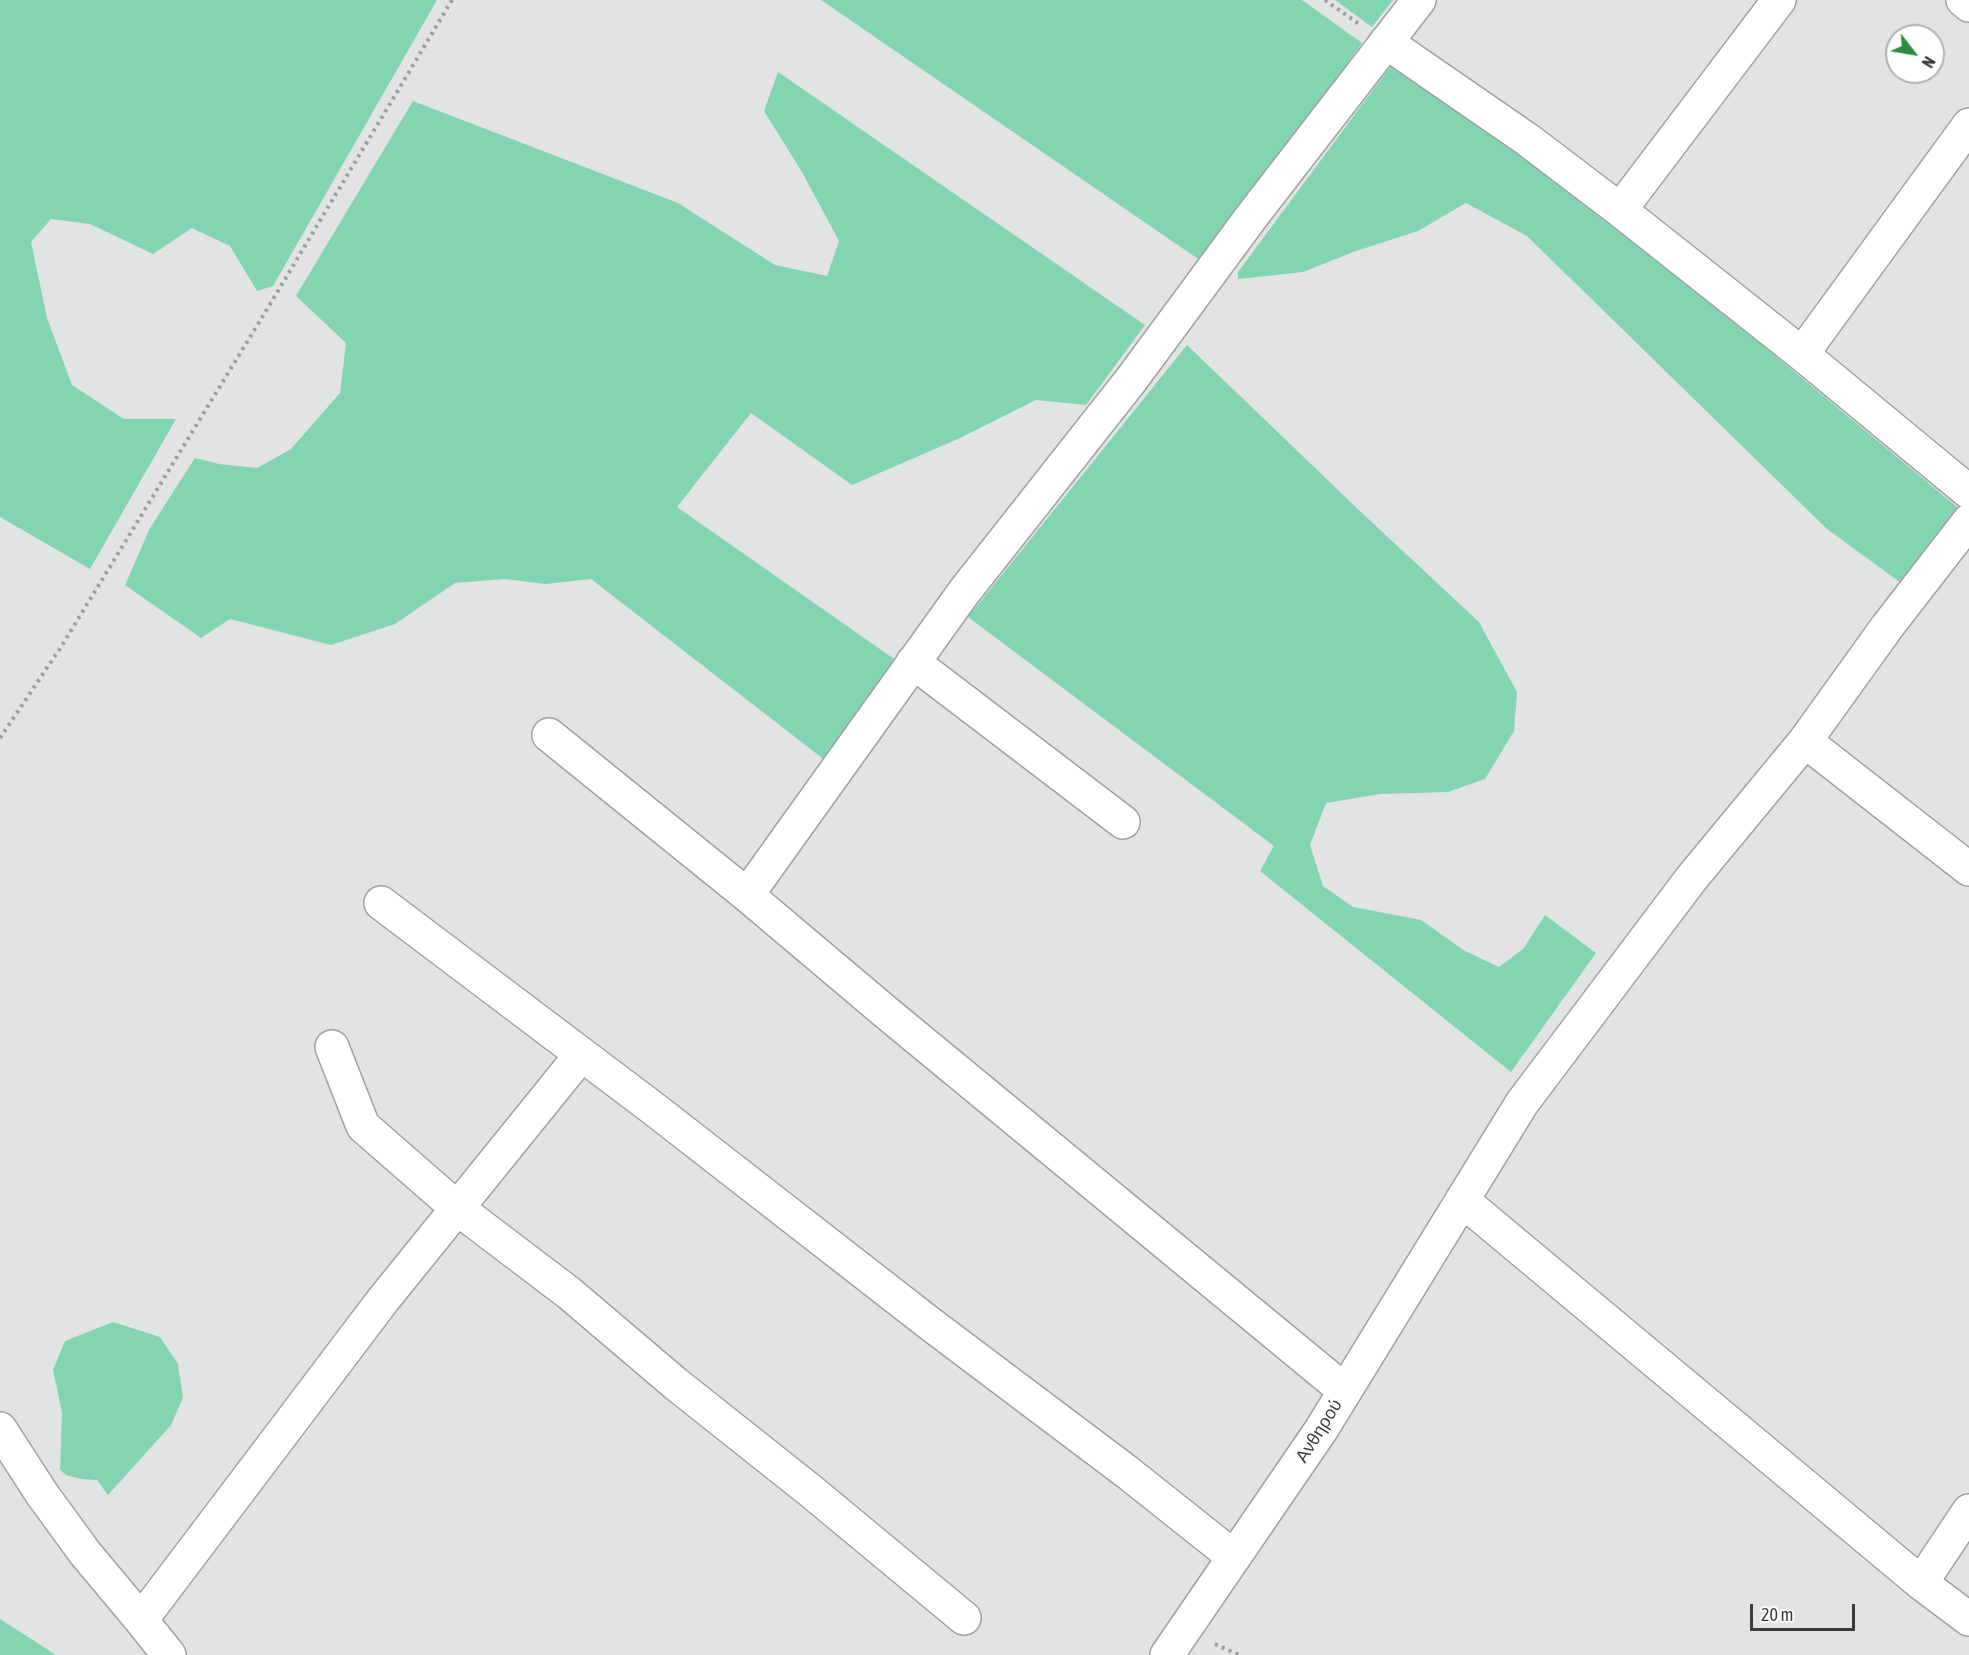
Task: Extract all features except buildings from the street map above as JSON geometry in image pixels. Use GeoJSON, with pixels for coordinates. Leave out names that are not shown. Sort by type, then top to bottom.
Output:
{"type":"FeatureCollection","features":[{"type":"Feature","properties":{"kind":"street"},"geometry":{"type":"LineString","coordinates":[[747,895],[964,592],[1131,380],[1252,216],[1419,0]]}},
{"type":"Feature","properties":{"kind":"street"},"geometry":{"type":"LineString","coordinates":[[1620,210],[1779,0]]}},
{"type":"Feature","properties":{"kind":"street"},"geometry":{"type":"LineString","coordinates":[[1963,0],[1969,5]]}},
{"type":"Feature","properties":{"kind":"street"},"geometry":{"type":"LineString","coordinates":[[1386,42],[1528,140],[1620,210],[1802,354],[1969,492]]}},
{"type":"Feature","properties":{"kind":"street"},"geometry":{"type":"LineString","coordinates":[[1802,354],[1969,125]]}},
{"type":"Feature","properties":{"kind":"street","name":"Ανθηρού"},"geometry":{"type":"LineString","coordinates":[[1167,1655],[1322,1430],[1344,1390],[1522,1103],[1691,879],[1805,741],[1887,627],[1969,521]]}},
{"type":"Feature","properties":{"kind":"street"},"geometry":{"type":"LineString","coordinates":[[913,662],[1123,822]]}},
{"type":"Feature","properties":{"kind":"street"},"geometry":{"type":"LineString","coordinates":[[549,735],[747,895],[897,1022],[1344,1390]]}},
{"type":"Feature","properties":{"kind":"street"},"geometry":{"type":"LineString","coordinates":[[1805,741],[1969,869]]}},
{"type":"Feature","properties":{"kind":"street"},"geometry":{"type":"LineString","coordinates":[[381,903],[654,1109],[933,1326],[1127,1472],[1234,1557]]}},
{"type":"Feature","properties":{"kind":"street"},"geometry":{"type":"LineString","coordinates":[[332,1047],[363,1126],[457,1208],[569,1293],[676,1384],[812,1492],[964,1618]]}},
{"type":"Feature","properties":{"kind":"street"},"geometry":{"type":"LineString","coordinates":[[141,1620],[383,1300],[581,1055]]}},
{"type":"Feature","properties":{"kind":"street"},"geometry":{"type":"LineString","coordinates":[[1462,1200],[1921,1583],[1969,1619]]}},
{"type":"Feature","properties":{"kind":"street"},"geometry":{"type":"LineString","coordinates":[[0,1429],[42,1494],[85,1552],[169,1655]]}},
{"type":"Feature","properties":{"kind":"street"},"geometry":{"type":"LineString","coordinates":[[1921,1583],[1969,1511]]}},
{"type":"Feature","properties":{"kind":"path"},"geometry":{"type":"LineString","coordinates":[[0,738],[61,647],[452,0]]}},
{"type":"Feature","properties":{"kind":"green space"},"geometry":{"type":"Polygon","coordinates":[[[0,0],[437,0],[273,286],[257,291],[230,246],[192,228],[153,254],[90,224],[51,219],[31,242],[47,318],[72,385],[124,419],[176,419],[90,569],[0,517],[0,0]]]}},
{"type":"Feature","properties":{"kind":"green space"},"geometry":{"type":"Polygon","coordinates":[[[821,0],[1302,0],[1362,43],[1204,263],[821,0]]]}},
{"type":"Feature","properties":{"kind":"green space"},"geometry":{"type":"Polygon","coordinates":[[[1335,0],[1393,0],[1372,27],[1335,0]]]}},
{"type":"Feature","properties":{"kind":"green space"},"geometry":{"type":"Polygon","coordinates":[[[1393,63],[1600,210],[1963,512],[1901,583],[1827,529],[1527,236],[1466,203],[1418,231],[1356,251],[1303,272],[1238,279],[1238,272],[1393,63]]]}},
{"type":"Feature","properties":{"kind":"green space"},"geometry":{"type":"Polygon","coordinates":[[[778,72],[1145,325],[1086,405],[1036,400],[960,438],[852,485],[751,413],[677,507],[897,661],[826,761],[591,579],[546,584],[504,579],[455,583],[395,624],[331,645],[230,619],[201,638],[125,585],[150,528],[195,458],[219,464],[257,468],[291,449],[340,393],[346,343],[296,296],[413,101],[678,203],[775,265],[827,276],[839,241],[802,172],[764,111],[778,72]]]}},
{"type":"Feature","properties":{"kind":"green space"},"geometry":{"type":"Polygon","coordinates":[[[1187,345],[1479,622],[1517,692],[1514,731],[1485,779],[1448,792],[1380,794],[1326,803],[1310,845],[1323,886],[1353,907],[1421,920],[1465,951],[1499,967],[1523,949],[1545,915],[1596,953],[1511,1072],[1260,871],[1274,846],[968,617],[1187,345]]]}},
{"type":"Feature","properties":{"kind":"green space"},"geometry":{"type":"Polygon","coordinates":[[[113,1322],[160,1337],[178,1364],[183,1398],[171,1425],[108,1495],[97,1480],[66,1475],[60,1470],[62,1412],[53,1370],[65,1341],[113,1322]]]}},
{"type":"Feature","properties":{"kind":"green space"},"geometry":{"type":"Polygon","coordinates":[[[0,1619],[56,1655],[0,1655],[0,1619]]]}}]}
